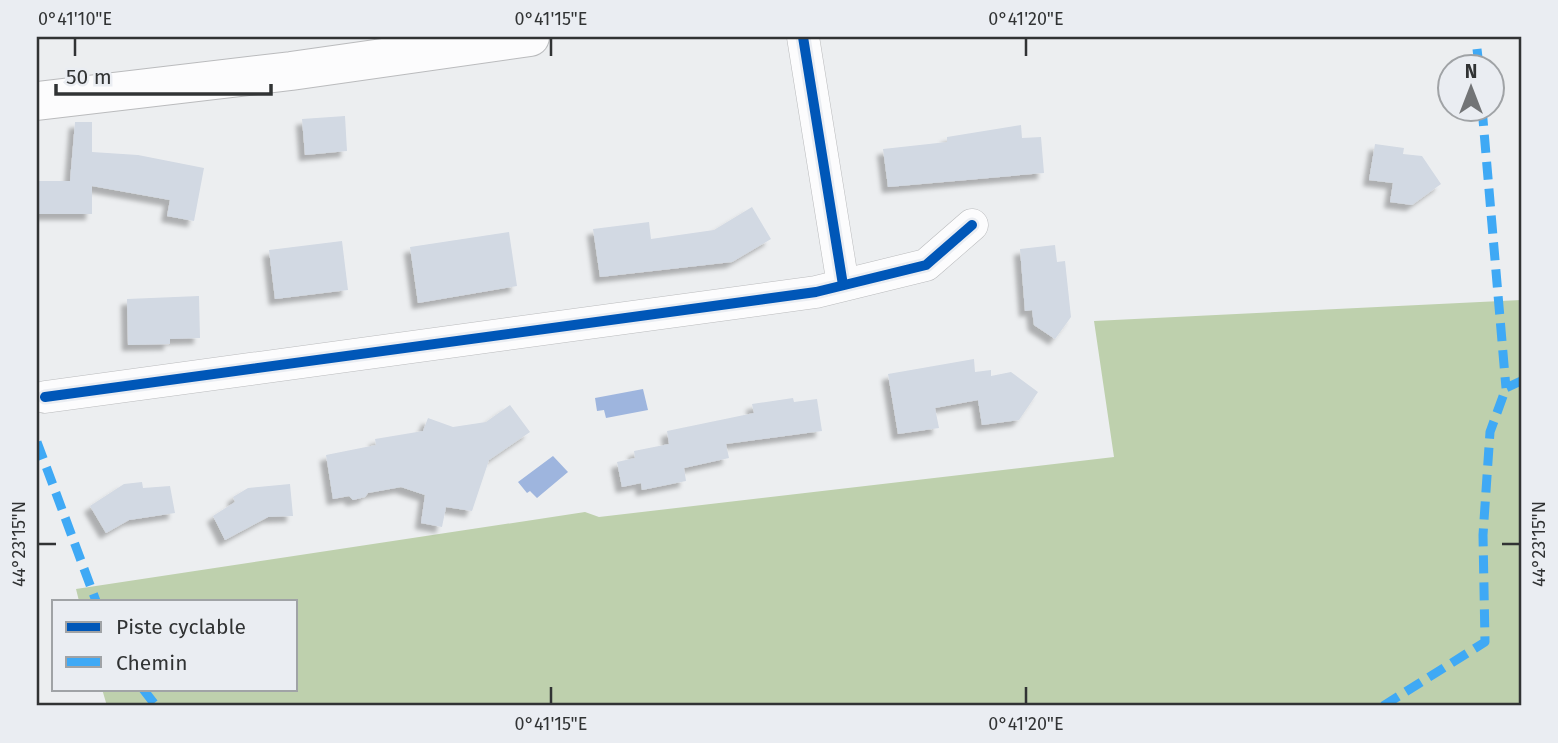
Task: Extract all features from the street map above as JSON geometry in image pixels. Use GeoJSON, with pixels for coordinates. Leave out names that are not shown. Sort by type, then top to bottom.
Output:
{"type":"FeatureCollection","features":[{"type":"Feature","properties":{"kind":"main road"},"geometry":{"type":"LineString","coordinates":[[37,102],[291,71],[530,37]]}},
{"type":"Feature","properties":{"kind":"street"},"geometry":{"type":"LineString","coordinates":[[803,37],[843,285]]}},
{"type":"Feature","properties":{"kind":"street"},"geometry":{"type":"LineString","coordinates":[[45,397],[788,296],[926,265],[972,225]]}},
{"type":"Feature","properties":{"kind":"green space"},"geometry":{"type":"Polygon","coordinates":[[[1521,300],[1521,706],[107,706],[102,690],[298,690],[298,600],[79,600],[76,589],[585,512],[599,517],[1114,457],[1094,321],[1521,300]]]}},
{"type":"Feature","properties":{"kind":"water"},"geometry":{"type":"Polygon","coordinates":[[[643,389],[648,410],[606,418],[604,410],[597,411],[595,398],[643,389]]]}},
{"type":"Feature","properties":{"kind":"water"},"geometry":{"type":"Polygon","coordinates":[[[553,456],[568,472],[537,498],[530,491],[527,493],[518,482],[553,456]]]}},
{"type":"Feature","properties":{"kind":"building"},"geometry":{"type":"Polygon","coordinates":[[[345,116],[347,151],[305,155],[302,119],[345,116]]]}},
{"type":"Feature","properties":{"kind":"building"},"geometry":{"type":"Polygon","coordinates":[[[75,122],[92,122],[92,152],[138,155],[204,168],[194,221],[167,216],[170,200],[92,186],[92,214],[37,214],[37,181],[70,181],[75,122]]]}},
{"type":"Feature","properties":{"kind":"building"},"geometry":{"type":"Polygon","coordinates":[[[1021,125],[1022,138],[1041,137],[1044,173],[888,187],[883,149],[947,142],[947,137],[1021,125]]]}},
{"type":"Feature","properties":{"kind":"building"},"geometry":{"type":"Polygon","coordinates":[[[1375,144],[1404,148],[1403,154],[1422,156],[1441,184],[1412,205],[1390,202],[1393,183],[1369,180],[1375,144]]]}},
{"type":"Feature","properties":{"kind":"building"},"geometry":{"type":"Polygon","coordinates":[[[752,207],[771,239],[732,262],[600,277],[593,229],[649,222],[651,239],[714,230],[752,207]]]}},
{"type":"Feature","properties":{"kind":"building"},"geometry":{"type":"Polygon","coordinates":[[[509,232],[517,286],[418,303],[410,247],[509,232]]]}},
{"type":"Feature","properties":{"kind":"building"},"geometry":{"type":"Polygon","coordinates":[[[342,241],[348,290],[275,299],[269,250],[342,241]]]}},
{"type":"Feature","properties":{"kind":"building"},"geometry":{"type":"Polygon","coordinates":[[[1055,245],[1057,262],[1065,261],[1071,317],[1055,339],[1034,325],[1032,310],[1025,311],[1020,249],[1055,245]]]}},
{"type":"Feature","properties":{"kind":"building"},"geometry":{"type":"Polygon","coordinates":[[[199,296],[200,338],[170,339],[170,344],[128,345],[127,299],[199,296]]]}},
{"type":"Feature","properties":{"kind":"building"},"geometry":{"type":"Polygon","coordinates":[[[974,359],[975,372],[991,370],[991,376],[1011,372],[1038,392],[1019,420],[982,425],[978,400],[935,408],[939,428],[898,434],[888,374],[974,359]]]}},
{"type":"Feature","properties":{"kind":"building"},"geometry":{"type":"Polygon","coordinates":[[[793,398],[794,402],[817,399],[822,431],[726,444],[729,458],[684,468],[686,481],[642,490],[641,483],[622,487],[617,462],[635,458],[634,451],[669,444],[667,431],[754,413],[752,404],[793,398]]]}},
{"type":"Feature","properties":{"kind":"building"},"geometry":{"type":"Polygon","coordinates":[[[510,405],[530,432],[489,460],[472,511],[446,507],[442,527],[421,523],[425,495],[401,487],[368,493],[365,497],[353,500],[349,496],[333,499],[326,455],[376,445],[375,439],[423,431],[428,418],[453,427],[486,422],[510,405]]]}},
{"type":"Feature","properties":{"kind":"building"},"geometry":{"type":"Polygon","coordinates":[[[142,482],[143,488],[170,486],[175,513],[129,520],[106,533],[90,506],[124,484],[142,482]]]}},
{"type":"Feature","properties":{"kind":"building"},"geometry":{"type":"Polygon","coordinates":[[[290,484],[293,516],[268,517],[225,540],[213,516],[235,502],[233,497],[248,488],[290,484]]]}},
{"type":"Feature","properties":{"kind":"marked path"},"geometry":{"type":"LineString","coordinates":[[1483,122],[1506,388]]}},
{"type":"Feature","properties":{"kind":"marked path"},"geometry":{"type":"LineString","coordinates":[[1383,706],[1485,642],[1483,535],[1490,432],[1506,388],[1521,381]]}},
{"type":"Feature","properties":{"kind":"marked path"},"geometry":{"type":"LineString","coordinates":[[37,442],[96,600]]}},
{"type":"Feature","properties":{"kind":"marked path"},"geometry":{"type":"LineString","coordinates":[[144,690],[156,706]]}},
{"type":"Feature","properties":{"kind":"cycle path"},"geometry":{"type":"LineString","coordinates":[[803,37],[843,285]]}},
{"type":"Feature","properties":{"kind":"cycle path"},"geometry":{"type":"LineString","coordinates":[[45,397],[816,292],[926,265],[972,225]]}}]}
